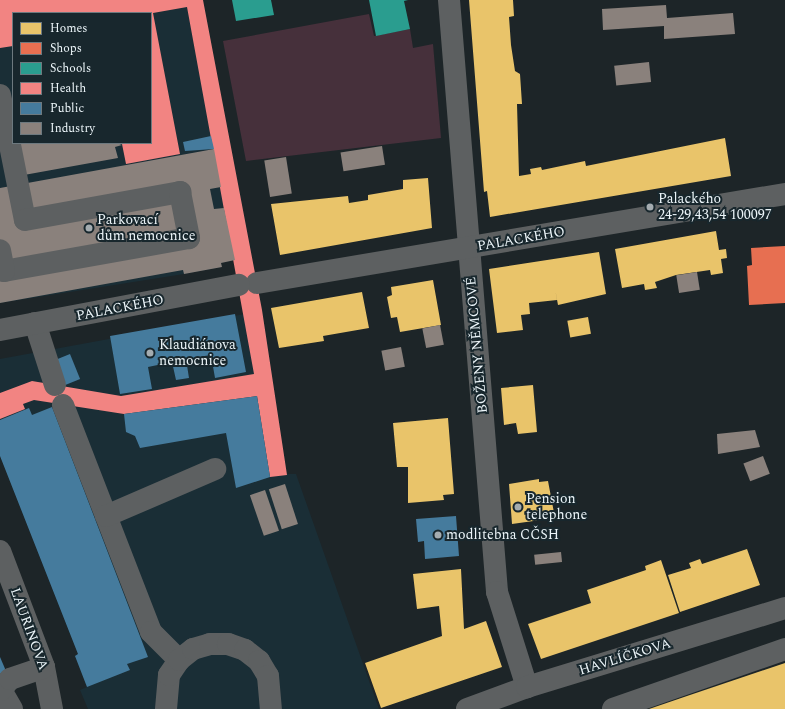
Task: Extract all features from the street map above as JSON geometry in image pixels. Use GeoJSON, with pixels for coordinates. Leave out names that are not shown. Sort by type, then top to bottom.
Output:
{"type":"FeatureCollection","features":[{"type":"Feature","properties":{"kind":"street","name":"BOŽENY NĚMCOVÉ"},"geometry":{"type":"LineString","coordinates":[[449,0],[497,592],[527,686]]}},
{"type":"Feature","properties":{"kind":"street"},"geometry":{"type":"LineString","coordinates":[[0,95],[25,220],[180,192],[189,238],[4,271],[0,250]]}},
{"type":"Feature","properties":{"kind":"street","name":"PALACKÉHO"},"geometry":{"type":"LineString","coordinates":[[0,330],[248,284],[785,194]]}},
{"type":"Feature","properties":{"kind":"street"},"geometry":{"type":"LineString","coordinates":[[35,323],[59,395],[151,632],[179,660]]}},
{"type":"Feature","properties":{"kind":"street"},"geometry":{"type":"LineString","coordinates":[[106,516],[215,469]]}},
{"type":"Feature","properties":{"kind":"street","name":"LAURINOVA"},"geometry":{"type":"LineString","coordinates":[[0,551],[44,668],[54,708]]}},
{"type":"Feature","properties":{"kind":"street","name":"HAVLÍČKOVA"},"geometry":{"type":"LineString","coordinates":[[467,709],[527,686],[785,608]]}},
{"type":"Feature","properties":{"kind":"street"},"geometry":{"type":"LineString","coordinates":[[166,709],[169,675],[179,660],[193,649],[210,644],[228,644],[245,650],[259,661],[268,676],[271,709]]}},
{"type":"Feature","properties":{"kind":"street"},"geometry":{"type":"LineString","coordinates":[[613,709],[785,649]]}},
{"type":"Feature","properties":{"kind":"street"},"geometry":{"type":"LineString","coordinates":[[12,709],[1,690],[10,679],[44,668]]}},
{"type":"Feature","properties":{"kind":"shaded area","name":"Klaudiánova nemocnice"},"geometry":{"type":"Polygon","coordinates":[[[0,0],[203,0],[262,310],[287,474],[296,474],[379,709],[88,709],[80,690],[87,687],[75,656],[78,654],[0,456],[0,359],[245,314],[234,260],[221,263],[222,267],[0,303],[0,0]]]}},
{"type":"Feature","properties":{"kind":"shaded area"},"geometry":{"type":"Polygon","coordinates":[[[369,14],[374,36],[410,29],[413,48],[433,44],[441,138],[246,161],[223,41],[369,14]]]}},
{"type":"Feature","properties":{"kind":"building: Homes"},"geometry":{"type":"Polygon","coordinates":[[[469,0],[513,0],[514,16],[509,17],[511,45],[515,71],[520,74],[522,104],[517,104],[519,176],[531,174],[530,169],[541,167],[542,170],[585,161],[586,166],[725,138],[731,176],[490,217],[487,191],[484,192],[469,0]]]}},
{"type":"Feature","properties":{"kind":"building: Homes"},"geometry":{"type":"Polygon","coordinates":[[[428,178],[432,228],[280,255],[271,204],[348,196],[349,203],[368,200],[368,195],[403,189],[403,180],[428,178]]]}},
{"type":"Feature","properties":{"kind":"building: Homes"},"geometry":{"type":"Polygon","coordinates":[[[716,231],[719,250],[726,249],[727,258],[721,259],[723,273],[711,275],[710,270],[676,275],[655,282],[657,288],[645,290],[644,284],[622,288],[615,249],[716,231]]]}},
{"type":"Feature","properties":{"kind":"building: Homes"},"geometry":{"type":"Polygon","coordinates":[[[599,252],[606,294],[558,305],[555,289],[557,300],[529,303],[530,314],[521,315],[523,330],[497,333],[489,269],[599,252]]]}},
{"type":"Feature","properties":{"kind":"building: Homes"},"geometry":{"type":"Polygon","coordinates":[[[433,280],[441,325],[400,332],[397,317],[391,318],[387,297],[392,295],[391,287],[433,280]]]}},
{"type":"Feature","properties":{"kind":"building: Homes"},"geometry":{"type":"Polygon","coordinates":[[[362,292],[369,328],[323,336],[324,341],[279,348],[271,308],[362,292]]]}},
{"type":"Feature","properties":{"kind":"building: Homes"},"geometry":{"type":"Polygon","coordinates":[[[588,317],[591,334],[570,337],[567,321],[588,317]]]}},
{"type":"Feature","properties":{"kind":"building: Homes"},"geometry":{"type":"Polygon","coordinates":[[[533,385],[537,432],[518,434],[516,423],[504,425],[501,388],[533,385]]]}},
{"type":"Feature","properties":{"kind":"building: Homes"},"geometry":{"type":"Polygon","coordinates":[[[448,418],[454,494],[443,495],[444,500],[408,503],[408,467],[397,467],[393,423],[448,418]]]}},
{"type":"Feature","properties":{"kind":"building: Homes"},"geometry":{"type":"Polygon","coordinates":[[[539,479],[539,482],[548,481],[555,518],[512,524],[509,484],[539,479]]]}},
{"type":"Feature","properties":{"kind":"building: Homes"},"geometry":{"type":"Polygon","coordinates":[[[747,549],[760,585],[680,612],[668,575],[691,568],[689,563],[700,559],[702,564],[747,549]]]}},
{"type":"Feature","properties":{"kind":"building: Homes"},"geometry":{"type":"Polygon","coordinates":[[[661,560],[679,613],[541,659],[528,624],[591,603],[587,590],[646,570],[645,566],[661,560]]]}},
{"type":"Feature","properties":{"kind":"building: Homes"},"geometry":{"type":"Polygon","coordinates":[[[461,569],[464,629],[486,621],[502,667],[381,708],[365,663],[442,636],[439,606],[417,609],[413,574],[461,569]]]}},
{"type":"Feature","properties":{"kind":"building: Homes"},"geometry":{"type":"Polygon","coordinates":[[[785,663],[785,709],[649,709],[687,696],[785,663]]]}},
{"type":"Feature","properties":{"kind":"building: Shops"},"geometry":{"type":"Polygon","coordinates":[[[785,246],[785,303],[749,305],[747,266],[752,265],[751,248],[785,246]]]}},
{"type":"Feature","properties":{"kind":"building: Schools"},"geometry":{"type":"Polygon","coordinates":[[[232,0],[271,0],[274,15],[236,21],[232,0]]]}},
{"type":"Feature","properties":{"kind":"building: Schools"},"geometry":{"type":"Polygon","coordinates":[[[369,0],[408,0],[404,1],[410,29],[376,36],[369,0]]]}},
{"type":"Feature","properties":{"kind":"building: Health"},"geometry":{"type":"Polygon","coordinates":[[[0,0],[203,0],[262,310],[287,475],[270,477],[257,396],[124,414],[34,400],[23,404],[25,409],[0,419],[0,393],[32,381],[121,396],[254,374],[187,7],[153,13],[180,154],[126,164],[122,144],[152,144],[152,12],[12,12],[12,46],[0,48],[0,0]]]}},
{"type":"Feature","properties":{"kind":"building: Public"},"geometry":{"type":"Polygon","coordinates":[[[211,136],[214,149],[185,151],[183,142],[211,136]]]}},
{"type":"Feature","properties":{"kind":"building: Public"},"geometry":{"type":"Polygon","coordinates":[[[235,314],[246,372],[215,378],[211,355],[186,359],[189,378],[176,380],[172,362],[148,367],[152,389],[120,394],[110,336],[235,314]]]}},
{"type":"Feature","properties":{"kind":"building: Public"},"geometry":{"type":"Polygon","coordinates":[[[70,354],[80,379],[65,385],[55,360],[70,354]]]}},
{"type":"Feature","properties":{"kind":"building: Public"},"geometry":{"type":"Polygon","coordinates":[[[257,396],[270,477],[236,488],[226,433],[140,448],[135,436],[126,432],[124,414],[257,396]]]}},
{"type":"Feature","properties":{"kind":"building: Public"},"geometry":{"type":"Polygon","coordinates":[[[52,407],[148,657],[127,664],[130,670],[87,687],[75,656],[78,654],[0,456],[0,420],[29,408],[32,415],[52,407]]]}},
{"type":"Feature","properties":{"kind":"building: Public","name":"modlitebna CČSH"},"geometry":{"type":"Polygon","coordinates":[[[456,516],[459,556],[425,559],[424,541],[418,542],[416,519],[456,516]]]}},
{"type":"Feature","properties":{"kind":"building: Public"},"geometry":{"type":"Polygon","coordinates":[[[0,657],[6,671],[0,674],[0,657]]]}},
{"type":"Feature","properties":{"kind":"building: Industry"},"geometry":{"type":"Polygon","coordinates":[[[666,5],[667,18],[733,13],[735,34],[664,39],[664,26],[603,30],[602,9],[666,5]]]}},
{"type":"Feature","properties":{"kind":"building: Industry"},"geometry":{"type":"Polygon","coordinates":[[[649,62],[651,82],[616,86],[614,66],[649,62]]]}},
{"type":"Feature","properties":{"kind":"building: Industry"},"geometry":{"type":"Polygon","coordinates":[[[18,144],[122,145],[115,147],[118,158],[24,175],[18,144]]]}},
{"type":"Feature","properties":{"kind":"building: Industry"},"geometry":{"type":"Polygon","coordinates":[[[382,146],[385,165],[343,171],[341,153],[382,146]]]}},
{"type":"Feature","properties":{"kind":"building: Industry","name":"Parkovací dům nemocnice"},"geometry":{"type":"Polygon","coordinates":[[[214,149],[221,187],[210,189],[214,209],[224,208],[235,260],[221,263],[222,267],[184,274],[183,270],[0,303],[0,188],[214,149]]]}},
{"type":"Feature","properties":{"kind":"building: Industry"},"geometry":{"type":"Polygon","coordinates":[[[286,157],[292,194],[270,197],[264,160],[286,157]]]}},
{"type":"Feature","properties":{"kind":"building: Industry"},"geometry":{"type":"Polygon","coordinates":[[[697,272],[700,290],[679,293],[676,275],[697,272]]]}},
{"type":"Feature","properties":{"kind":"building: Industry"},"geometry":{"type":"Polygon","coordinates":[[[440,325],[444,345],[426,348],[422,328],[440,325]]]}},
{"type":"Feature","properties":{"kind":"building: Industry"},"geometry":{"type":"Polygon","coordinates":[[[401,347],[405,367],[385,370],[381,351],[401,347]]]}},
{"type":"Feature","properties":{"kind":"building: Industry"},"geometry":{"type":"Polygon","coordinates":[[[755,430],[760,447],[718,454],[717,434],[755,430]]]}},
{"type":"Feature","properties":{"kind":"building: Industry"},"geometry":{"type":"Polygon","coordinates":[[[763,456],[770,474],[750,481],[743,464],[763,456]]]}},
{"type":"Feature","properties":{"kind":"building: Industry"},"geometry":{"type":"Polygon","coordinates":[[[285,484],[298,524],[282,529],[269,489],[285,484]]]}},
{"type":"Feature","properties":{"kind":"building: Industry"},"geometry":{"type":"Polygon","coordinates":[[[265,490],[279,531],[264,536],[250,495],[265,490]]]}},
{"type":"Feature","properties":{"kind":"building: Industry"},"geometry":{"type":"Polygon","coordinates":[[[561,552],[562,562],[535,565],[534,555],[561,552]]]}},
{"type":"Feature","properties":{"kind":"place","name":"Palackého 24-29,43,54 100097"},"geometry":{"type":"Point","coordinates":[650,207]}},
{"type":"Feature","properties":{"kind":"place","name":"Parkovací dům nemocnice"},"geometry":{"type":"Point","coordinates":[89,228]}},
{"type":"Feature","properties":{"kind":"place","name":"Klaudiánova nemocnice"},"geometry":{"type":"Point","coordinates":[150,353]}},
{"type":"Feature","properties":{"kind":"place","name":"Pension telephone"},"geometry":{"type":"Point","coordinates":[518,507]}},
{"type":"Feature","properties":{"kind":"place","name":"modlitebna CČSH"},"geometry":{"type":"Point","coordinates":[438,535]}}]}
